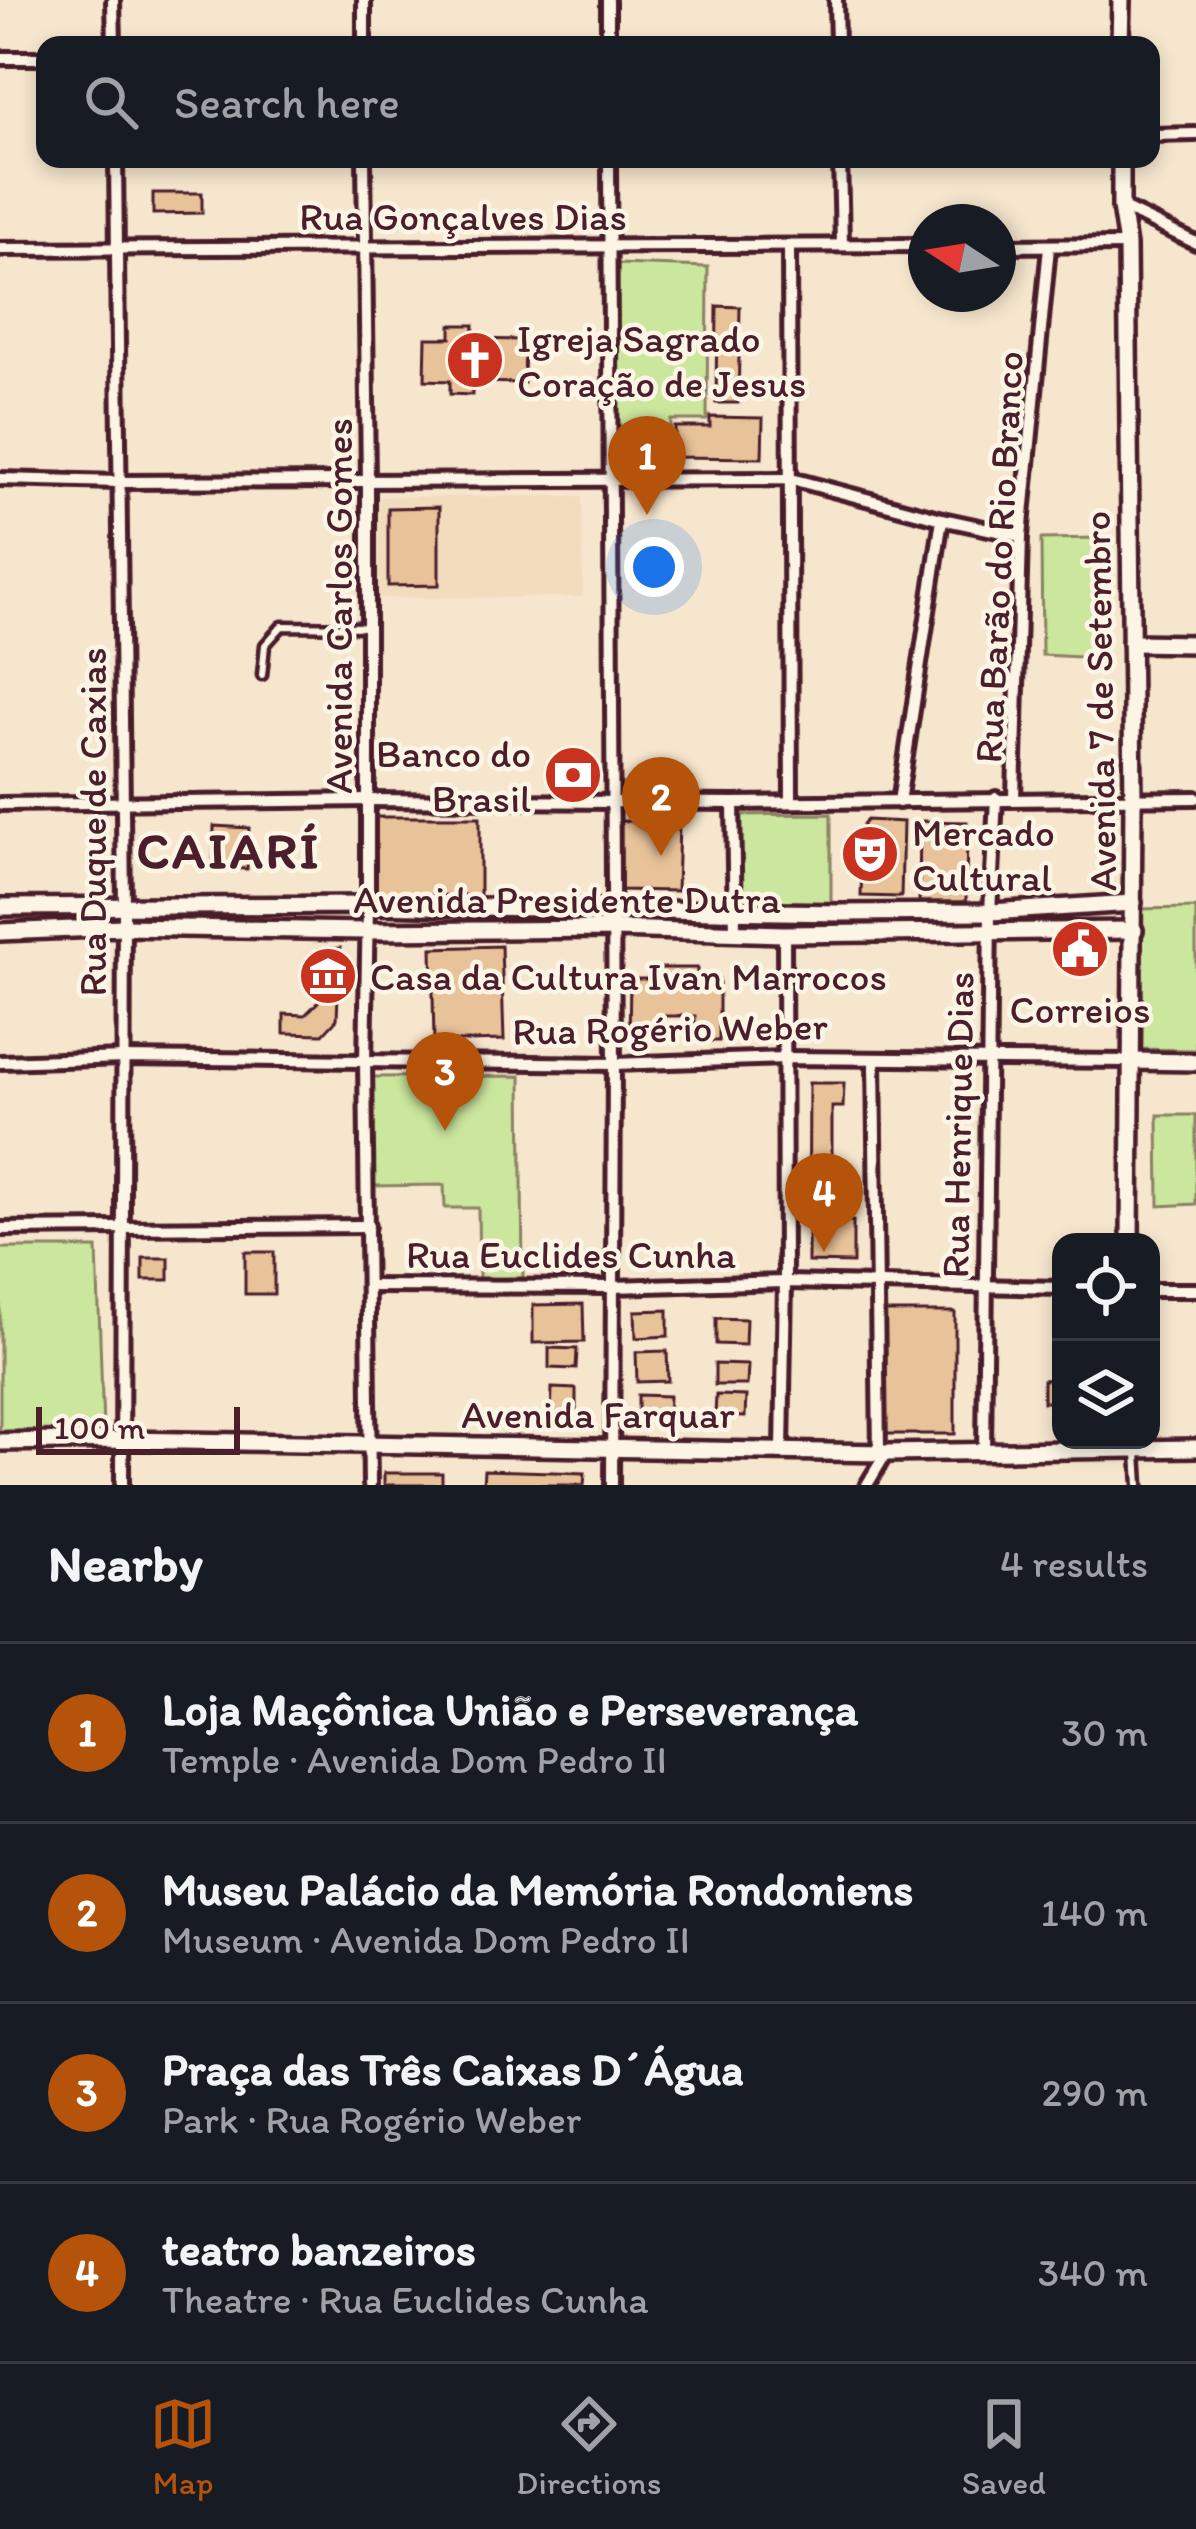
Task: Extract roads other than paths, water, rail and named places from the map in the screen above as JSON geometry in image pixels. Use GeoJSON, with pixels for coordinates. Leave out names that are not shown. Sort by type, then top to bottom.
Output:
{"type":"FeatureCollection","features":[{"type":"Feature","properties":{"kind":"street"},"geometry":{"type":"LineString","coordinates":[[113,0],[114,36]]}},
{"type":"Feature","properties":{"kind":"street"},"geometry":{"type":"LineString","coordinates":[[364,0],[364,36]]}},
{"type":"Feature","properties":{"kind":"street"},"geometry":{"type":"LineString","coordinates":[[608,0],[608,36]]}},
{"type":"Feature","properties":{"kind":"street"},"geometry":{"type":"LineString","coordinates":[[836,0],[837,36]]}},
{"type":"Feature","properties":{"kind":"street"},"geometry":{"type":"LineString","coordinates":[[1120,36],[1121,0]]}},
{"type":"Feature","properties":{"kind":"street"},"geometry":{"type":"LineString","coordinates":[[0,58],[36,58]]}},
{"type":"Feature","properties":{"kind":"street"},"geometry":{"type":"LineString","coordinates":[[1160,135],[1196,134]]}},
{"type":"Feature","properties":{"kind":"street","name":"Rua Duque de Caxias"},"geometry":{"type":"LineString","coordinates":[[116,168],[124,906],[122,1485]]}},
{"type":"Feature","properties":{"kind":"street","name":"Avenida Carlos Gomes"},"geometry":{"type":"LineString","coordinates":[[364,168],[370,1485]]}},
{"type":"Feature","properties":{"kind":"street"},"geometry":{"type":"LineString","coordinates":[[609,168],[612,1485]]}},
{"type":"Feature","properties":{"kind":"street"},"geometry":{"type":"LineString","coordinates":[[840,168],[842,244]]}},
{"type":"Feature","properties":{"kind":"street","name":"Avenida 7 de Setembro"},"geometry":{"type":"LineString","coordinates":[[1120,168],[1127,245],[1133,800],[1130,1233]]}},
{"type":"Feature","properties":{"kind":"street"},"geometry":{"type":"LineString","coordinates":[[1120,207],[1196,243]]}},
{"type":"Feature","properties":{"kind":"street","name":"Rua Gonçalves Dias"},"geometry":{"type":"LineString","coordinates":[[0,249],[908,245]]}},
{"type":"Feature","properties":{"kind":"street"},"geometry":{"type":"LineString","coordinates":[[1016,246],[1127,245]]}},
{"type":"Feature","properties":{"kind":"street"},"geometry":{"type":"LineString","coordinates":[[789,246],[791,802]]}},
{"type":"Feature","properties":{"kind":"street","name":"Rua Barão do Rio Branco"},"geometry":{"type":"LineString","coordinates":[[1015,798],[1021,536],[1048,247]]}},
{"type":"Feature","properties":{"kind":"street"},"geometry":{"type":"LineString","coordinates":[[0,479],[791,479],[1021,536]]}},
{"type":"Feature","properties":{"kind":"street"},"geometry":{"type":"LineString","coordinates":[[899,802],[942,520]]}},
{"type":"Feature","properties":{"kind":"street"},"geometry":{"type":"LineString","coordinates":[[1131,644],[1196,644]]}},
{"type":"Feature","properties":{"kind":"street"},"geometry":{"type":"LineString","coordinates":[[0,804],[1196,798]]}},
{"type":"Feature","properties":{"kind":"street","name":"Rua Henrique Dias"},"geometry":{"type":"LineString","coordinates":[[985,1452],[990,912],[996,799]]}},
{"type":"Feature","properties":{"kind":"street"},"geometry":{"type":"LineString","coordinates":[[733,803],[735,932]]}},
{"type":"Feature","properties":{"kind":"street","name":"Avenida Presidente Dutra"},"geometry":{"type":"LineString","coordinates":[[0,907],[368,905],[735,913],[990,912],[1133,903]]}},
{"type":"Feature","properties":{"kind":"street","name":"Avenida Presidente Dutra"},"geometry":{"type":"LineString","coordinates":[[0,932],[124,927],[784,934],[1134,930]]}},
{"type":"Feature","properties":{"kind":"street"},"geometry":{"type":"LineString","coordinates":[[782,1449],[784,934]]}},
{"type":"Feature","properties":{"kind":"street","name":"Rua Rogério Weber"},"geometry":{"type":"LineString","coordinates":[[0,1062],[124,1058],[614,1064],[786,1058],[1196,1062]]}},
{"type":"Feature","properties":{"kind":"street"},"geometry":{"type":"LineString","coordinates":[[867,1485],[882,1452],[874,1060]]}},
{"type":"Feature","properties":{"kind":"street"},"geometry":{"type":"LineString","coordinates":[[0,1229],[368,1226]]}},
{"type":"Feature","properties":{"kind":"street","name":"Rua Euclides Cunha"},"geometry":{"type":"LineString","coordinates":[[369,1286],[785,1282],[1052,1288]]}},
{"type":"Feature","properties":{"kind":"street"},"geometry":{"type":"LineString","coordinates":[[1160,1290],[1196,1290]]}},
{"type":"Feature","properties":{"kind":"street","name":"Avenida Farquar"},"geometry":{"type":"LineString","coordinates":[[0,1442],[882,1452],[1052,1448]]}},
{"type":"Feature","properties":{"kind":"street","name":"Avenida Farquar"},"geometry":{"type":"LineString","coordinates":[[1160,1446],[1196,1448]]}},
{"type":"Feature","properties":{"kind":"lane"},"geometry":{"type":"LineString","coordinates":[[262,675],[265,645],[282,626],[368,627]]}},
{"type":"Feature","properties":{"kind":"lane"},"geometry":{"type":"LineString","coordinates":[[1137,1449],[1139,1485]]}},
{"type":"Feature","properties":{"kind":"place","name":"Igreja Sagrado Coração de Jesus"},"geometry":{"type":"Point","coordinates":[475,360]}},
{"type":"Feature","properties":{"kind":"place","name":"Loja Maçônica União e Perseverança"},"geometry":{"type":"Point","coordinates":[647,515]}},
{"type":"Feature","properties":{"kind":"place","name":"Banco do Brasil"},"geometry":{"type":"Point","coordinates":[573,775]}},
{"type":"Feature","properties":{"kind":"place","name":"Mercado Cultural"},"geometry":{"type":"Point","coordinates":[870,854]}},
{"type":"Feature","properties":{"kind":"place","name":"Museu Palácio da Memória Rondoniens"},"geometry":{"type":"Point","coordinates":[661,856]}},
{"type":"Feature","properties":{"kind":"place","name":"Correios"},"geometry":{"type":"Point","coordinates":[1080,949]}},
{"type":"Feature","properties":{"kind":"place","name":"Casa da Cultura Ivan Marrocos"},"geometry":{"type":"Point","coordinates":[328,976]}},
{"type":"Feature","properties":{"kind":"place","name":"Praça das Três Caixas D´Água"},"geometry":{"type":"Point","coordinates":[445,1131]}},
{"type":"Feature","properties":{"kind":"place","name":"teatro banzeiros"},"geometry":{"type":"Point","coordinates":[824,1252]}},
{"type":"Feature","properties":{"kind":"district","name":"CAIARÍ"},"geometry":{"type":"Point","coordinates":[229,850]}}]}
